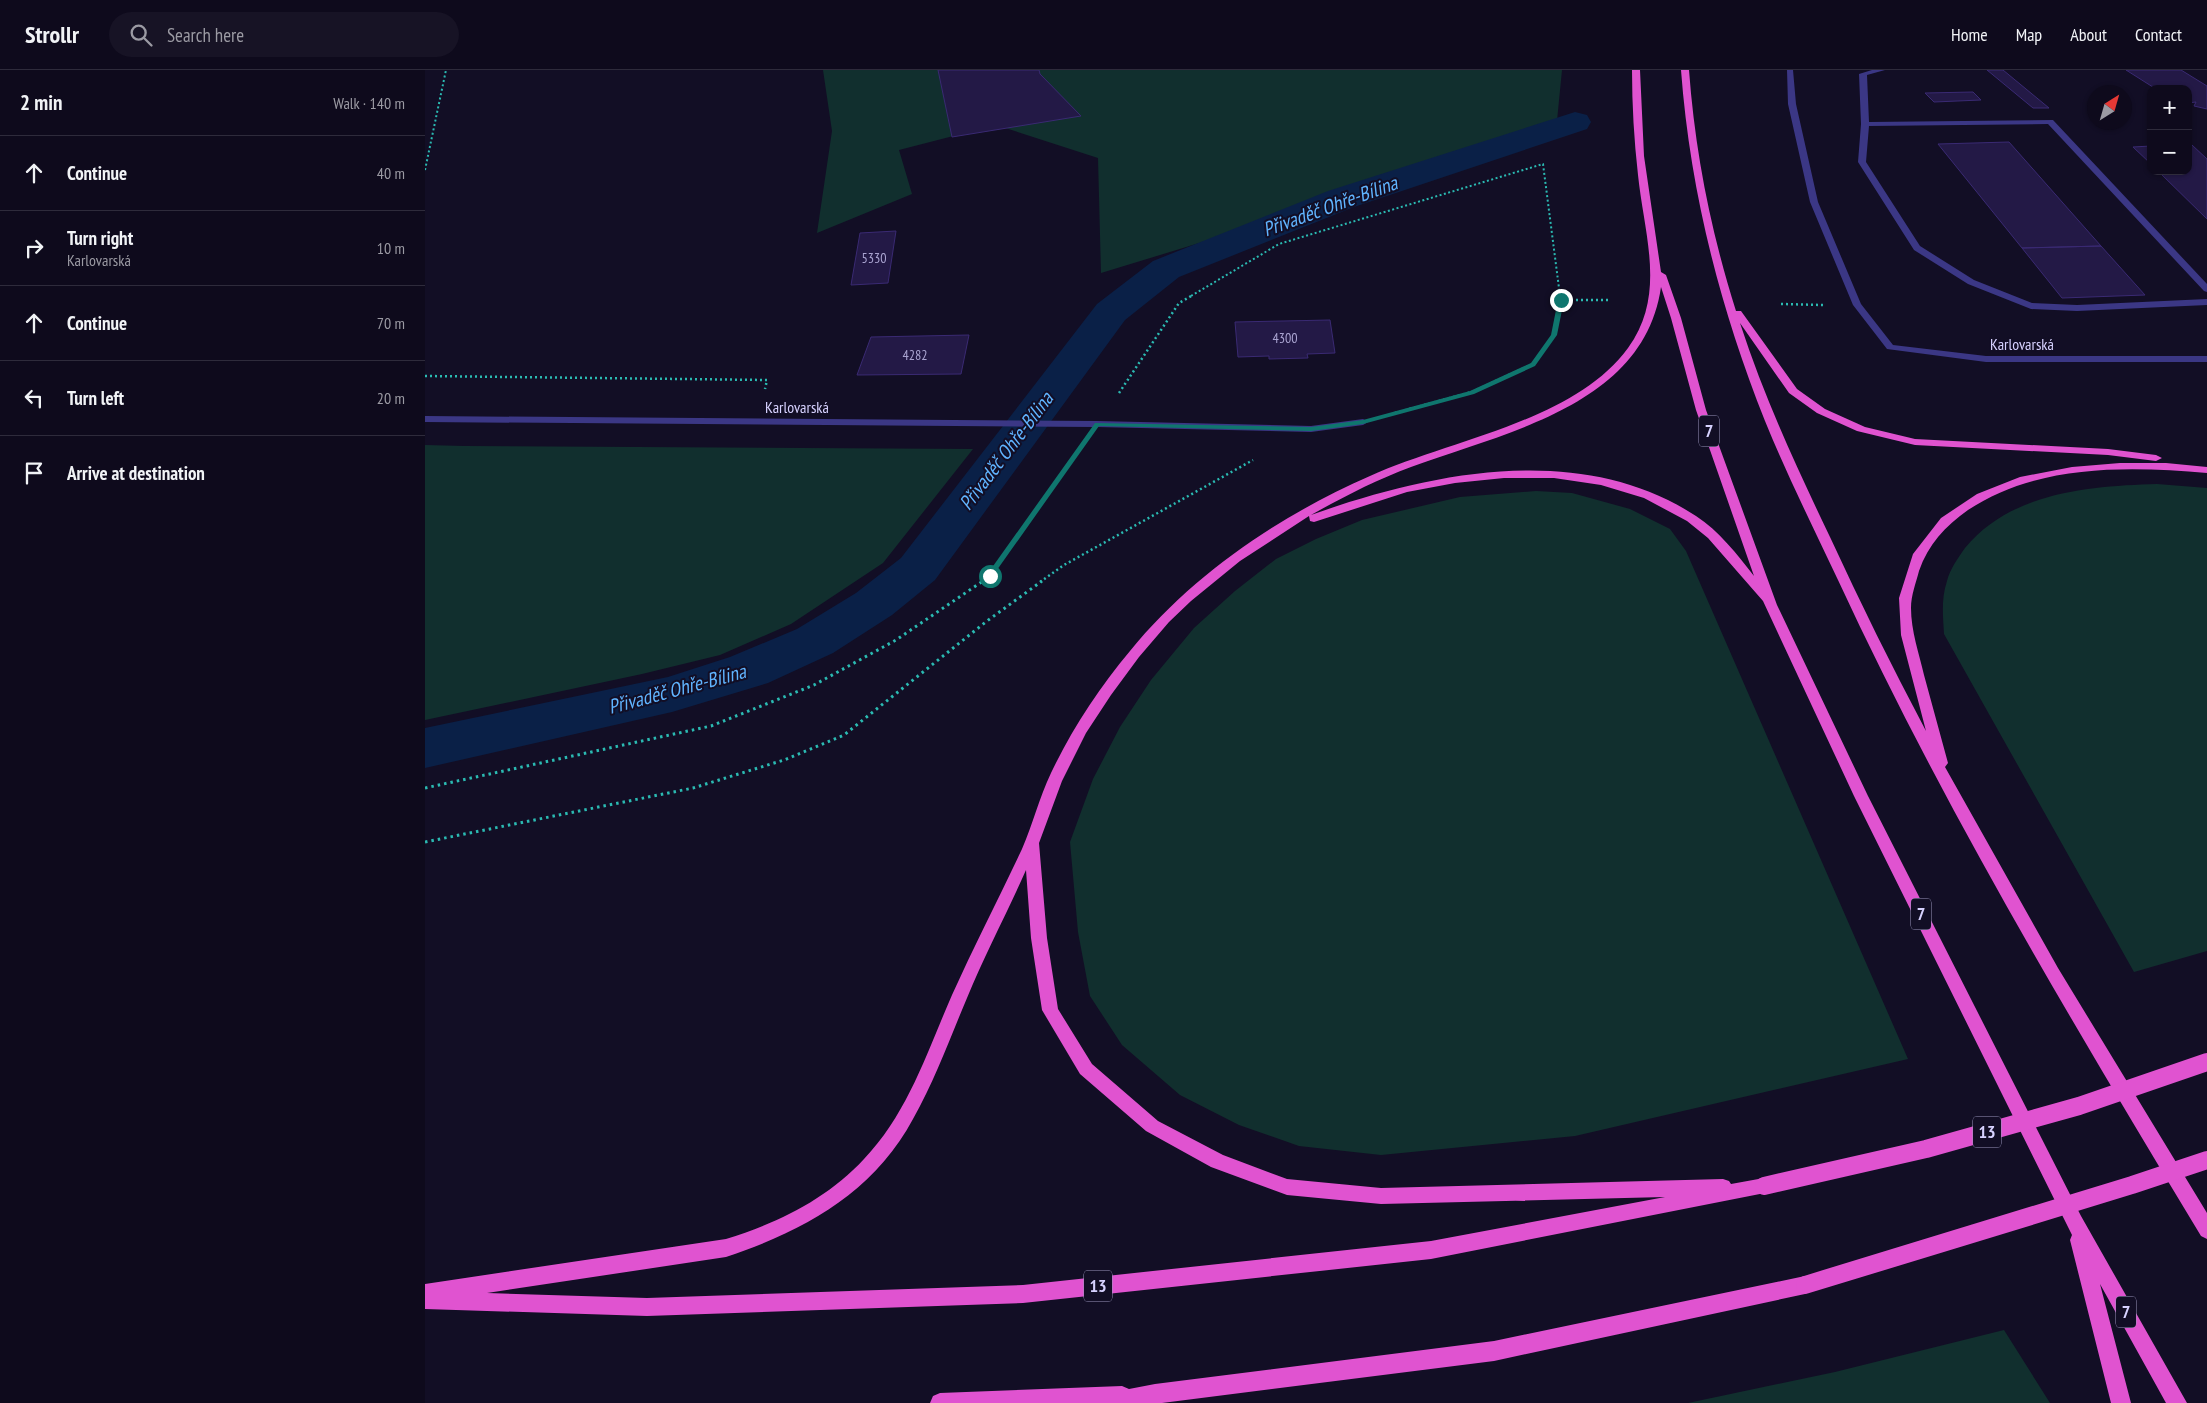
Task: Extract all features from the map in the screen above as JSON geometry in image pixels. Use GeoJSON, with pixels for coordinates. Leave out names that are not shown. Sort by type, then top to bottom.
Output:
{"type":"FeatureCollection","features":[{"type":"Feature","properties":{"kind":"highway","name":"7"},"geometry":{"type":"LineString","coordinates":[[1636,70],[1636,107],[1643,180],[1654,255],[1676,318],[1701,410],[1771,605],[1861,796],[2075,1222],[2177,1403]]}},
{"type":"Feature","properties":{"kind":"highway"},"geometry":{"type":"LineString","coordinates":[[1685,70],[1687,108],[1698,188],[1729,300],[1769,417],[1852,601],[1947,788],[2067,1001],[2207,1230]]}},
{"type":"Feature","properties":{"kind":"highway"},"geometry":{"type":"LineString","coordinates":[[425,1293],[726,1248],[772,1233],[814,1210],[852,1182],[881,1153],[903,1121],[920,1088],[981,948],[1032,842],[1058,774],[1088,719],[1121,671],[1166,618],[1210,579],[1254,546],[1316,508],[1376,477],[1439,452],[1546,414],[1584,395],[1612,375],[1638,342],[1652,315],[1657,294],[1657,274],[1654,255]]}},
{"type":"Feature","properties":{"kind":"highway"},"geometry":{"type":"LineString","coordinates":[[1729,300],[1793,391],[1821,411],[1861,429],[1915,442],[2108,452],[2177,461],[2207,469]]}},
{"type":"Feature","properties":{"kind":"highway"},"geometry":{"type":"LineString","coordinates":[[1947,788],[1907,630],[1905,599],[1911,570],[1924,545],[1942,523],[1967,505],[1995,490],[2029,478],[2104,466],[2146,465],[2207,469]]}},
{"type":"Feature","properties":{"kind":"highway"},"geometry":{"type":"LineString","coordinates":[[1254,546],[1299,524],[1347,504],[1451,480],[1533,474],[1574,476],[1598,480],[1643,494],[1691,518],[1711,534],[1771,605]]}},
{"type":"Feature","properties":{"kind":"highway"},"geometry":{"type":"LineString","coordinates":[[1032,842],[1039,938],[1050,1010],[1086,1069],[1152,1126],[1217,1162],[1287,1187],[1381,1196],[1764,1186]]}},
{"type":"Feature","properties":{"kind":"highway","name":"13"},"geometry":{"type":"LineString","coordinates":[[425,1300],[647,1307],[1023,1294],[1431,1250],[1764,1186],[1926,1149],[2079,1106],[2207,1062]]}},
{"type":"Feature","properties":{"kind":"highway"},"geometry":{"type":"LineString","coordinates":[[1111,1403],[1155,1394],[1494,1352],[1805,1285],[2133,1185],[2207,1160]]}},
{"type":"Feature","properties":{"kind":"highway"},"geometry":{"type":"LineString","coordinates":[[2075,1222],[2121,1403]]}},
{"type":"Feature","properties":{"kind":"highway"},"geometry":{"type":"LineString","coordinates":[[940,1403],[1155,1394]]}},
{"type":"Feature","properties":{"kind":"street","name":"Karlovarská"},"geometry":{"type":"LineString","coordinates":[[1790,70],[1792,104],[1814,202],[1857,306],[1889,347],[1986,359],[2207,359]]}},
{"type":"Feature","properties":{"kind":"street"},"geometry":{"type":"LineString","coordinates":[[1882,70],[1863,74],[1865,124],[1862,162],[1917,248],[1971,282],[2031,306],[2077,308],[2207,302]]}},
{"type":"Feature","properties":{"kind":"street"},"geometry":{"type":"LineString","coordinates":[[1865,124],[2050,122],[2207,289]]}},
{"type":"Feature","properties":{"kind":"street","name":"Karlovarská"},"geometry":{"type":"LineString","coordinates":[[425,419],[1097,424],[1311,429],[1363,422]]}},
{"type":"Feature","properties":{"kind":"path"},"geometry":{"type":"LineString","coordinates":[[425,170],[446,70]]}},
{"type":"Feature","properties":{"kind":"path"},"geometry":{"type":"LineString","coordinates":[[425,788],[711,726],[814,685],[896,640],[990,576],[1179,303],[1279,244],[1543,164],[1561,300],[1554,335],[1533,364],[1472,392],[1363,422]]}},
{"type":"Feature","properties":{"kind":"path"},"geometry":{"type":"LineString","coordinates":[[1561,300],[1611,300]]}},
{"type":"Feature","properties":{"kind":"path"},"geometry":{"type":"LineString","coordinates":[[1781,304],[1857,306]]}},
{"type":"Feature","properties":{"kind":"path"},"geometry":{"type":"LineString","coordinates":[[425,376],[767,380],[759,421]]}},
{"type":"Feature","properties":{"kind":"path"},"geometry":{"type":"LineString","coordinates":[[425,842],[693,788],[784,760],[844,735],[987,620],[1064,565],[1311,429]]}},
{"type":"Feature","properties":{"kind":"green space"},"geometry":{"type":"Polygon","coordinates":[[[823,70],[1562,70],[1556,131],[1347,198],[1101,273],[1098,158],[996,125],[899,150],[912,194],[817,233],[832,131],[823,70]]]}},
{"type":"Feature","properties":{"kind":"green space"},"geometry":{"type":"Polygon","coordinates":[[[425,445],[973,449],[883,563],[791,624],[720,655],[642,674],[425,720],[425,445]]]}},
{"type":"Feature","properties":{"kind":"green space"},"geometry":{"type":"Polygon","coordinates":[[[2157,484],[2207,488],[2207,951],[2134,972],[1944,634],[1943,601],[1950,572],[1965,548],[1984,529],[2005,515],[2028,504],[2079,490],[2157,484]]]}},
{"type":"Feature","properties":{"kind":"green space"},"geometry":{"type":"Polygon","coordinates":[[[1536,491],[1572,493],[1630,509],[1670,529],[1686,551],[1908,1059],[1575,1136],[1381,1155],[1299,1146],[1239,1125],[1180,1095],[1122,1045],[1090,996],[1078,932],[1070,842],[1093,779],[1120,727],[1151,680],[1194,628],[1235,591],[1276,559],[1316,539],[1362,520],[1460,497],[1536,491]]]}},
{"type":"Feature","properties":{"kind":"green space"},"geometry":{"type":"Polygon","coordinates":[[[2004,1330],[2050,1403],[1688,1403],[1835,1372],[2004,1330]]]}},
{"type":"Feature","properties":{"kind":"building"},"geometry":{"type":"Polygon","coordinates":[[[938,70],[1039,70],[1040,74],[1081,116],[952,137],[938,70]]]}},
{"type":"Feature","properties":{"kind":"building"},"geometry":{"type":"Polygon","coordinates":[[[1987,70],[2003,70],[2049,108],[2033,108],[1987,70]]]}},
{"type":"Feature","properties":{"kind":"building"},"geometry":{"type":"Polygon","coordinates":[[[2126,70],[2181,70],[2207,86],[2207,109],[2194,106],[2196,102],[2192,102],[2192,85],[2150,85],[2126,70]]]}},
{"type":"Feature","properties":{"kind":"building"},"geometry":{"type":"Polygon","coordinates":[[[1973,92],[1981,100],[1934,102],[1925,93],[1973,92]]]}},
{"type":"Feature","properties":{"kind":"building"},"geometry":{"type":"Polygon","coordinates":[[[2009,142],[2101,246],[2022,248],[1938,144],[2009,142]]]}},
{"type":"Feature","properties":{"kind":"building"},"geometry":{"type":"Polygon","coordinates":[[[2192,145],[2207,159],[2207,219],[2162,175],[2192,175],[2192,145]]]}},
{"type":"Feature","properties":{"kind":"building"},"geometry":{"type":"Polygon","coordinates":[[[2147,146],[2147,160],[2133,147],[2147,146]]]}},
{"type":"Feature","properties":{"kind":"building"},"geometry":{"type":"Polygon","coordinates":[[[896,231],[888,283],[851,285],[860,233],[896,231]]]}},
{"type":"Feature","properties":{"kind":"building"},"geometry":{"type":"Polygon","coordinates":[[[2101,246],[2145,295],[2062,298],[2022,248],[2101,246]]]}},
{"type":"Feature","properties":{"kind":"building"},"geometry":{"type":"Polygon","coordinates":[[[1330,320],[1335,353],[1307,354],[1308,358],[1269,359],[1269,356],[1238,357],[1235,322],[1330,320]]]}},
{"type":"Feature","properties":{"kind":"building"},"geometry":{"type":"Polygon","coordinates":[[[969,335],[961,374],[857,375],[871,337],[969,335]]]}},
{"type":"Feature","properties":{"kind":"waterway","name":"Přivaděč Ohře-Bílina"},"geometry":{"type":"LineString","coordinates":[[425,748],[672,694],[749,670],[815,641],[874,604],[918,569],[1111,312],[1166,269],[1341,199],[1575,122]]}},
{"type":"Feature","properties":{"kind":"route"},"geometry":{"type":"LineString","coordinates":[[990,576],[1097,424],[1311,429],[1363,422],[1472,392],[1533,364],[1554,335],[1561,300]]}}]}
